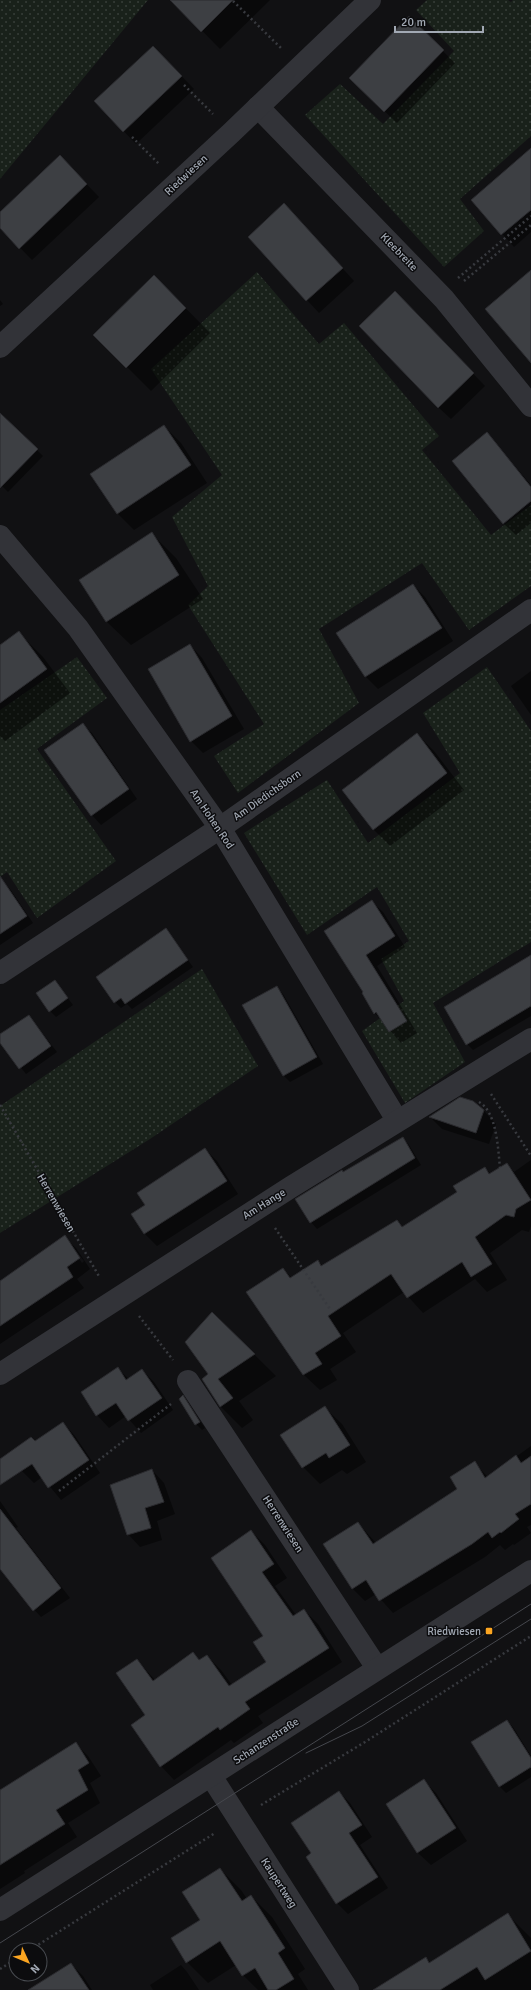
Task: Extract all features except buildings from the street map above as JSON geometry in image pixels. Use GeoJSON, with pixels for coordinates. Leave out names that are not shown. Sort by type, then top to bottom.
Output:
{"type":"FeatureCollection","features":[{"type":"Feature","properties":{"kind":"street","name":"Riedwiesen"},"geometry":{"type":"LineString","coordinates":[[0,347],[177,184],[370,0]]}},
{"type":"Feature","properties":{"kind":"street","name":"Kleebreite"},"geometry":{"type":"LineString","coordinates":[[258,107],[442,296],[531,406]]}},
{"type":"Feature","properties":{"kind":"street","name":"Am Hohen Rod"},"geometry":{"type":"LineString","coordinates":[[0,536],[78,628],[220,828],[398,1120]]}},
{"type":"Feature","properties":{"kind":"street","name":"Am Diedichsborn"},"geometry":{"type":"LineString","coordinates":[[0,973],[220,828],[531,610]]}},
{"type":"Feature","properties":{"kind":"street","name":"Am Hange"},"geometry":{"type":"LineString","coordinates":[[0,1374],[112,1300],[398,1120],[531,1039]]}},
{"type":"Feature","properties":{"kind":"street","name":"Herrenwiesen"},"geometry":{"type":"LineString","coordinates":[[190,1385],[377,1668]]}},
{"type":"Feature","properties":{"kind":"street","name":"Schanzenstraße"},"geometry":{"type":"LineString","coordinates":[[0,1910],[531,1571]]}},
{"type":"Feature","properties":{"kind":"street","name":"Kaupertweg"},"geometry":{"type":"LineString","coordinates":[[211,1776],[348,1990]]}},
{"type":"Feature","properties":{"kind":"path"},"geometry":{"type":"LineString","coordinates":[[233,1],[300,68]]}},
{"type":"Feature","properties":{"kind":"path"},"geometry":{"type":"LineString","coordinates":[[184,85],[231,133]]}},
{"type":"Feature","properties":{"kind":"path"},"geometry":{"type":"LineString","coordinates":[[132,137],[177,184]]}},
{"type":"Feature","properties":{"kind":"path"},"geometry":{"type":"LineString","coordinates":[[442,296],[531,216]]}},
{"type":"Feature","properties":{"kind":"path"},"geometry":{"type":"LineString","coordinates":[[442,296],[531,225]]}},
{"type":"Feature","properties":{"kind":"path"},"geometry":{"type":"LineString","coordinates":[[477,1072],[531,1156]]}},
{"type":"Feature","properties":{"kind":"path","name":"Herrenwiesen"},"geometry":{"type":"LineString","coordinates":[[0,1105],[112,1300]]}},
{"type":"Feature","properties":{"kind":"path"},"geometry":{"type":"LineString","coordinates":[[490,1114],[498,1146],[500,1168]]}},
{"type":"Feature","properties":{"kind":"path"},"geometry":{"type":"LineString","coordinates":[[277,1231],[330,1309]]}},
{"type":"Feature","properties":{"kind":"path"},"geometry":{"type":"LineString","coordinates":[[151,1332],[173,1361]]}},
{"type":"Feature","properties":{"kind":"path"},"geometry":{"type":"LineString","coordinates":[[59,1491],[190,1385]]}},
{"type":"Feature","properties":{"kind":"path"},"geometry":{"type":"LineString","coordinates":[[43,1942],[238,1819],[365,1742],[531,1636]]}},
{"type":"Feature","properties":{"kind":"shaded area"},"geometry":{"type":"Polygon","coordinates":[[[0,0],[148,0],[0,179],[0,0]]]}},
{"type":"Feature","properties":{"kind":"shaded area"},"geometry":{"type":"Polygon","coordinates":[[[427,0],[508,0],[511,2],[513,0],[531,0],[531,136],[460,199],[484,231],[444,267],[305,115],[340,84],[383,124],[454,51],[416,10],[427,0]]]}},
{"type":"Feature","properties":{"kind":"shaded area"},"geometry":{"type":"Polygon","coordinates":[[[257,272],[319,344],[344,323],[439,436],[422,450],[491,535],[531,505],[531,586],[469,630],[422,563],[319,629],[359,703],[238,793],[214,756],[264,724],[188,605],[208,586],[172,517],[222,475],[151,369],[257,272]]]}},
{"type":"Feature","properties":{"kind":"shaded area"},"geometry":{"type":"Polygon","coordinates":[[[77,657],[107,698],[37,749],[116,861],[37,918],[7,872],[0,877],[0,710],[77,657]]]}},
{"type":"Feature","properties":{"kind":"shaded area"},"geometry":{"type":"Polygon","coordinates":[[[487,667],[531,731],[531,942],[433,1003],[465,1062],[405,1103],[362,1031],[404,1001],[381,959],[409,941],[377,887],[307,935],[244,833],[327,780],[368,843],[460,773],[423,713],[487,667]]]}},
{"type":"Feature","properties":{"kind":"shaded area"},"geometry":{"type":"Polygon","coordinates":[[[202,969],[258,1066],[150,1139],[0,1233],[0,1106],[202,969]]]}},
{"type":"Feature","properties":{"kind":"tram line"},"geometry":{"type":"LineString","coordinates":[[0,1943],[531,1604]]}},
{"type":"Feature","properties":{"kind":"tram line"},"geometry":{"type":"LineString","coordinates":[[306,1753],[362,1726],[531,1619]]}},
{"type":"Feature","properties":{"kind":"place","name":"Riedwiesen"},"geometry":{"type":"Point","coordinates":[489,1631]}}]}
